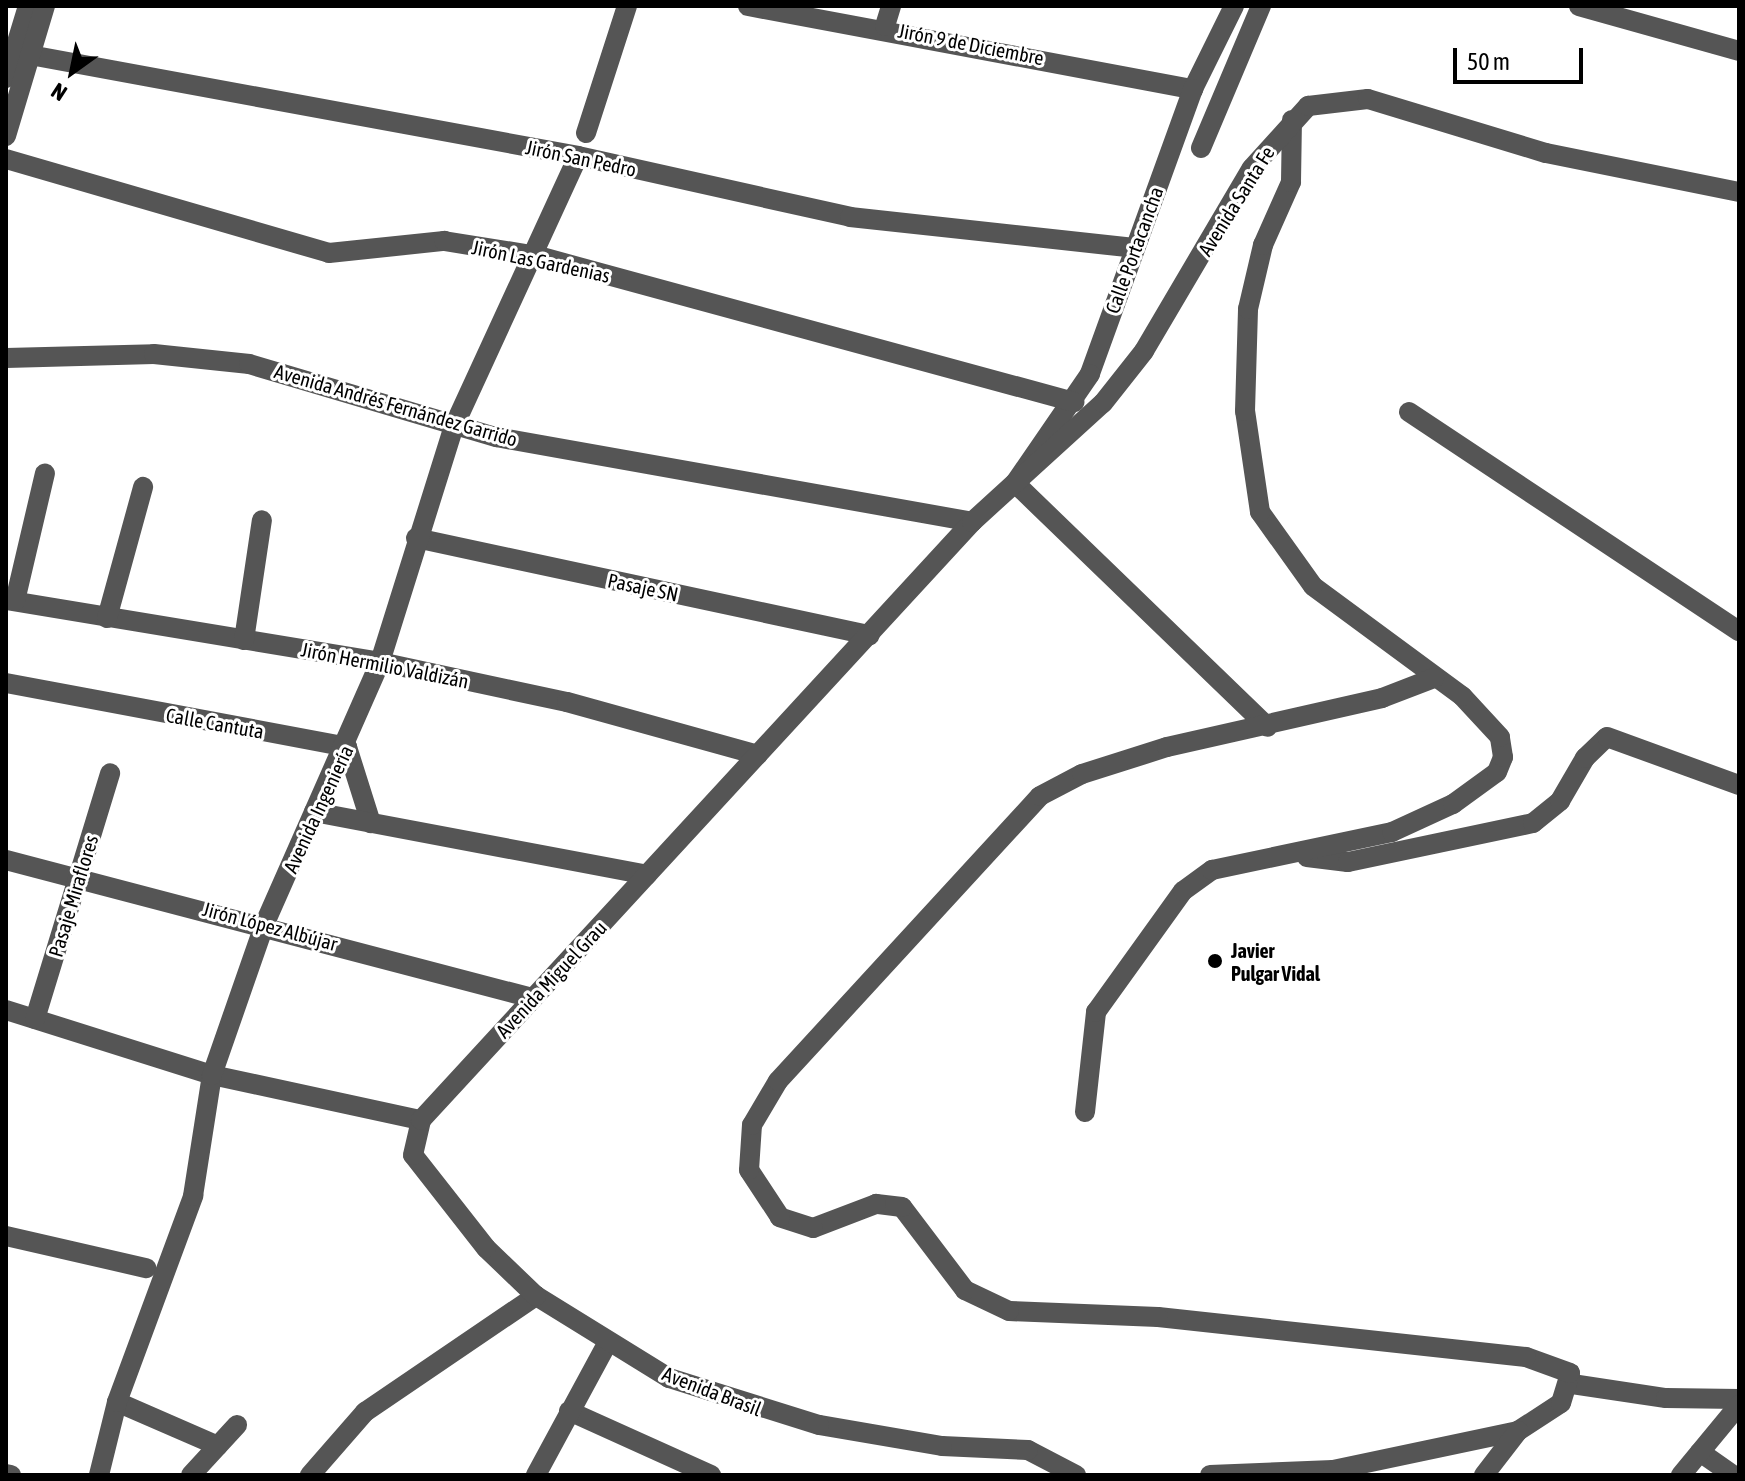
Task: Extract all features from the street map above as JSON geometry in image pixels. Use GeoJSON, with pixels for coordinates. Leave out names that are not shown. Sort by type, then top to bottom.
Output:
{"type":"FeatureCollection","features":[{"type":"Feature","properties":{"kind":"street"},"geometry":{"type":"LineString","coordinates":[[6,136],[45,6]]}},
{"type":"Feature","properties":{"kind":"street"},"geometry":{"type":"LineString","coordinates":[[586,133],[627,6]]}},
{"type":"Feature","properties":{"kind":"street","name":"Jirón 9 de Diciembre"},"geometry":{"type":"LineString","coordinates":[[748,6],[885,26],[1193,89]]}},
{"type":"Feature","properties":{"kind":"street"},"geometry":{"type":"LineString","coordinates":[[885,26],[891,6]]}},
{"type":"Feature","properties":{"kind":"street","name":"Calle Portacancha"},"geometry":{"type":"LineString","coordinates":[[1015,483],[1074,402],[1193,89],[1234,6]]}},
{"type":"Feature","properties":{"kind":"street"},"geometry":{"type":"LineString","coordinates":[[1201,148],[1261,6]]}},
{"type":"Feature","properties":{"kind":"street"},"geometry":{"type":"LineString","coordinates":[[1579,6],[1739,51]]}},
{"type":"Feature","properties":{"kind":"street"},"geometry":{"type":"LineString","coordinates":[[6,78],[19,15]]}},
{"type":"Feature","properties":{"kind":"street","name":"Jirón San Pedro"},"geometry":{"type":"LineString","coordinates":[[30,55],[578,156],[850,217],[1134,248]]}},
{"type":"Feature","properties":{"kind":"street","name":"Avenida Santa Fe"},"geometry":{"type":"LineString","coordinates":[[972,522],[1103,403],[1144,351],[1252,168],[1292,120],[1326,100],[1368,99],[1546,153],[1739,192]]}},
{"type":"Feature","properties":{"kind":"street"},"geometry":{"type":"LineString","coordinates":[[1085,1112],[1096,1012],[1183,891],[1212,870],[1304,855],[1392,832],[1497,772],[1500,737],[1434,678],[1313,586],[1260,512],[1245,411],[1248,309],[1263,245],[1291,182],[1292,120]]}},
{"type":"Feature","properties":{"kind":"street","name":"Avenida Ingeniería"},"geometry":{"type":"LineString","coordinates":[[99,1475],[117,1402],[193,1196],[212,1075],[265,923],[314,812],[347,747],[380,662],[416,538],[454,426],[538,256],[578,156]]}},
{"type":"Feature","properties":{"kind":"street","name":"Jirón Las Gardenias"},"geometry":{"type":"LineString","coordinates":[[6,159],[329,253],[444,241],[538,256],[1074,402]]}},
{"type":"Feature","properties":{"kind":"street","name":"Avenida Andrés Fernández Garrido"},"geometry":{"type":"LineString","coordinates":[[6,358],[154,354],[249,364],[454,426],[972,522]]}},
{"type":"Feature","properties":{"kind":"street"},"geometry":{"type":"LineString","coordinates":[[1409,412],[1739,631]]}},
{"type":"Feature","properties":{"kind":"street"},"geometry":{"type":"LineString","coordinates":[[11,601],[45,473]]}},
{"type":"Feature","properties":{"kind":"street"},"geometry":{"type":"LineString","coordinates":[[1015,483],[1268,727]]}},
{"type":"Feature","properties":{"kind":"street"},"geometry":{"type":"LineString","coordinates":[[107,618],[143,487]]}},
{"type":"Feature","properties":{"kind":"street"},"geometry":{"type":"LineString","coordinates":[[244,640],[262,520]]}},
{"type":"Feature","properties":{"kind":"street","name":"Avenida Miguel Grau"},"geometry":{"type":"LineString","coordinates":[[421,1120],[972,522]]}},
{"type":"Feature","properties":{"kind":"street","name":"Pasaje SN"},"geometry":{"type":"LineString","coordinates":[[416,538],[870,635]]}},
{"type":"Feature","properties":{"kind":"street","name":"Jirón Hermilio Valdizán"},"geometry":{"type":"LineString","coordinates":[[11,601],[380,662],[567,702],[758,755]]}},
{"type":"Feature","properties":{"kind":"street"},"geometry":{"type":"LineString","coordinates":[[1210,1475],[1333,1470],[1518,1431],[1553,1410],[1572,1384],[1570,1373],[1548,1359],[1158,1317],[1009,1311],[955,1281],[910,1211],[876,1204],[813,1228],[795,1226],[749,1170],[752,1125],[778,1081],[1040,796],[1082,774],[1167,747],[1268,727],[1434,678]]}},
{"type":"Feature","properties":{"kind":"street","name":"Calle Cantuta"},"geometry":{"type":"LineString","coordinates":[[6,683],[347,747]]}},
{"type":"Feature","properties":{"kind":"street"},"geometry":{"type":"LineString","coordinates":[[1304,855],[1326,865],[1348,862],[1533,823],[1560,801],[1585,758],[1607,737],[1739,785]]}},
{"type":"Feature","properties":{"kind":"street"},"geometry":{"type":"LineString","coordinates":[[347,747],[371,823]]}},
{"type":"Feature","properties":{"kind":"street","name":"Pasaje Miraflores"},"geometry":{"type":"LineString","coordinates":[[35,1019],[110,773]]}},
{"type":"Feature","properties":{"kind":"street"},"geometry":{"type":"LineString","coordinates":[[314,812],[647,875]]}},
{"type":"Feature","properties":{"kind":"street","name":"Jirón López Albújar"},"geometry":{"type":"LineString","coordinates":[[6,860],[265,923],[532,998]]}},
{"type":"Feature","properties":{"kind":"street"},"geometry":{"type":"LineString","coordinates":[[6,1010],[212,1075],[421,1120]]}},
{"type":"Feature","properties":{"kind":"street","name":"Avenida Brasil"},"geometry":{"type":"LineString","coordinates":[[421,1120],[413,1155],[430,1181],[536,1296],[669,1378],[743,1407],[942,1446],[1028,1450],[1076,1475]]}},
{"type":"Feature","properties":{"kind":"street"},"geometry":{"type":"LineString","coordinates":[[6,1236],[146,1268]]}},
{"type":"Feature","properties":{"kind":"street"},"geometry":{"type":"LineString","coordinates":[[310,1475],[365,1412],[536,1296]]}},
{"type":"Feature","properties":{"kind":"street"},"geometry":{"type":"LineString","coordinates":[[536,1475],[608,1342]]}},
{"type":"Feature","properties":{"kind":"street"},"geometry":{"type":"LineString","coordinates":[[1572,1384],[1666,1398],[1739,1402]]}},
{"type":"Feature","properties":{"kind":"street"},"geometry":{"type":"LineString","coordinates":[[117,1402],[218,1446]]}},
{"type":"Feature","properties":{"kind":"street"},"geometry":{"type":"LineString","coordinates":[[1681,1475],[1739,1402]]}},
{"type":"Feature","properties":{"kind":"street"},"geometry":{"type":"LineString","coordinates":[[569,1411],[711,1475]]}},
{"type":"Feature","properties":{"kind":"street"},"geometry":{"type":"LineString","coordinates":[[191,1475],[237,1425]]}},
{"type":"Feature","properties":{"kind":"street"},"geometry":{"type":"LineString","coordinates":[[1484,1475],[1518,1431]]}},
{"type":"Feature","properties":{"kind":"street"},"geometry":{"type":"LineString","coordinates":[[1700,1452],[1733,1475]]}},
{"type":"Feature","properties":{"kind":"place","name":"Javier Pulgar Vidal"},"geometry":{"type":"Point","coordinates":[1215,961]}}]}
